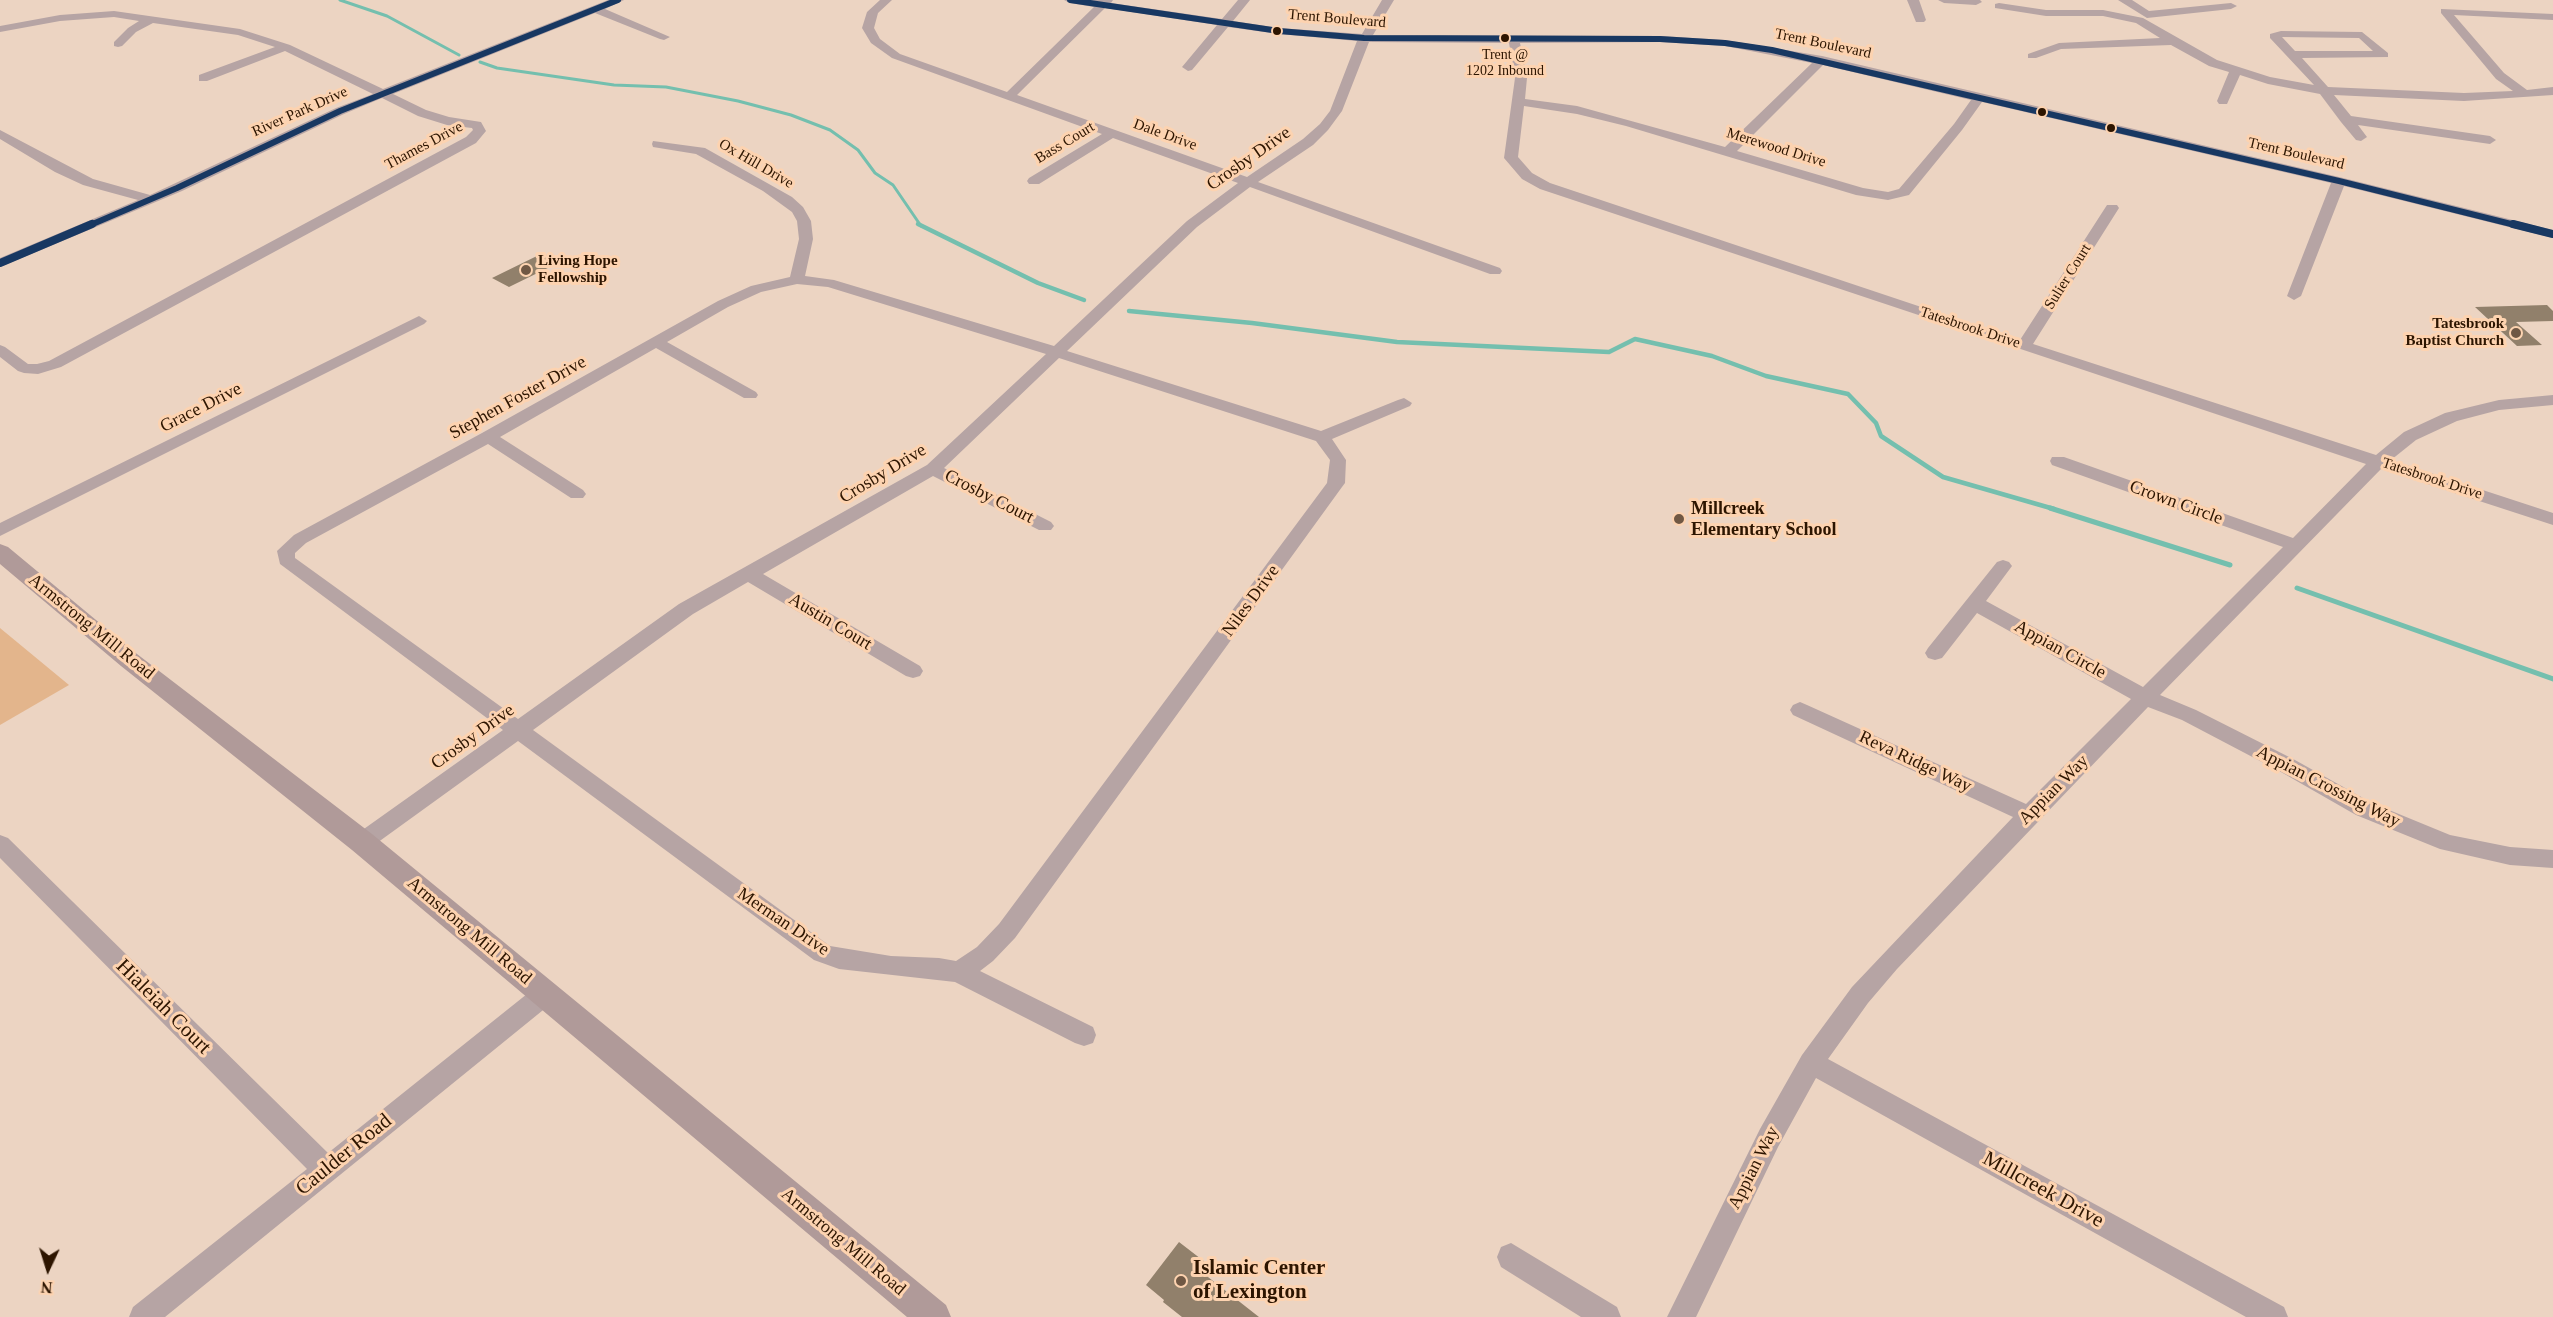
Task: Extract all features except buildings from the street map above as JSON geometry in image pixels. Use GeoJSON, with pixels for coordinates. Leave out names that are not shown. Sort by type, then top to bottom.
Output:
{"type":"FeatureCollection","features":[{"type":"Feature","properties":{"kind":"main road","name":"Armstrong Mill Road"},"geometry":{"type":"LineString","coordinates":[[0,552],[129,660],[362,842],[934,1317]]}},
{"type":"Feature","properties":{"kind":"street","name":"River Park Drive"},"geometry":{"type":"LineString","coordinates":[[0,263],[150,199],[301,128],[618,0]]}},
{"type":"Feature","properties":{"kind":"street","name":"Dale Drive"},"geometry":{"type":"LineString","coordinates":[[886,0],[873,12],[868,28],[880,46],[912,62],[1495,271]]}},
{"type":"Feature","properties":{"kind":"street","name":"Trent Boulevard"},"geometry":{"type":"LineString","coordinates":[[1070,0],[1104,2],[1279,31],[1364,39],[1684,40],[1748,46],[1822,60],[2339,181],[2553,234]]}},
{"type":"Feature","properties":{"kind":"street"},"geometry":{"type":"LineString","coordinates":[[1188,67],[1244,0]]}},
{"type":"Feature","properties":{"kind":"street","name":"Crosby Drive"},"geometry":{"type":"LineString","coordinates":[[362,842],[649,634],[747,573],[933,469],[1192,224],[1222,200],[1308,142],[1330,121],[1343,96],[1359,48],[1388,0]]}},
{"type":"Feature","properties":{"kind":"street"},"geometry":{"type":"LineString","coordinates":[[1913,0],[1920,20]]}},
{"type":"Feature","properties":{"kind":"street"},"geometry":{"type":"LineString","coordinates":[[1944,0],[1976,2]]}},
{"type":"Feature","properties":{"kind":"street"},"geometry":{"type":"LineString","coordinates":[[2124,0],[2172,41],[2206,59],[2250,75],[2321,87],[2423,97],[2503,96],[2553,91]]}},
{"type":"Feature","properties":{"kind":"street"},"geometry":{"type":"LineString","coordinates":[[1999,6],[2024,5],[2046,13],[2103,13],[2143,18],[2231,6],[2222,0]]}},
{"type":"Feature","properties":{"kind":"street"},"geometry":{"type":"LineString","coordinates":[[2445,10],[2446,6],[2463,0]]}},
{"type":"Feature","properties":{"kind":"street"},"geometry":{"type":"LineString","coordinates":[[1009,96],[1104,2]]}},
{"type":"Feature","properties":{"kind":"street"},"geometry":{"type":"LineString","coordinates":[[595,9],[664,37]]}},
{"type":"Feature","properties":{"kind":"street"},"geometry":{"type":"LineString","coordinates":[[2445,10],[2553,17]]}},
{"type":"Feature","properties":{"kind":"street"},"geometry":{"type":"LineString","coordinates":[[2445,10],[2500,76],[2525,94]]}},
{"type":"Feature","properties":{"kind":"street","name":"Thames Drive"},"geometry":{"type":"LineString","coordinates":[[0,29],[81,15],[114,14],[240,32],[286,47],[434,117],[477,125],[480,131],[471,140],[55,364],[38,369],[24,368],[0,350]]}},
{"type":"Feature","properties":{"kind":"street"},"geometry":{"type":"LineString","coordinates":[[118,44],[132,30],[153,18]]}},
{"type":"Feature","properties":{"kind":"street"},"geometry":{"type":"LineString","coordinates":[[2293,54],[2384,55],[2362,35],[2281,34],[2274,36],[2293,54],[2361,137]]}},
{"type":"Feature","properties":{"kind":"street","name":"Tatesbrook Drive"},"geometry":{"type":"LineString","coordinates":[[1514,40],[1521,78],[1511,158],[1527,176],[1545,186],[2553,519]]}},
{"type":"Feature","properties":{"kind":"street"},"geometry":{"type":"LineString","coordinates":[[2032,56],[2059,46],[2172,41]]}},
{"type":"Feature","properties":{"kind":"street"},"geometry":{"type":"LineString","coordinates":[[203,78],[286,47]]}},
{"type":"Feature","properties":{"kind":"street"},"geometry":{"type":"LineString","coordinates":[[1729,151],[1822,60]]}},
{"type":"Feature","properties":{"kind":"street"},"geometry":{"type":"LineString","coordinates":[[2223,101],[2236,70]]}},
{"type":"Feature","properties":{"kind":"street"},"geometry":{"type":"LineString","coordinates":[[2321,87],[2413,90],[2513,87],[2553,81]]}},
{"type":"Feature","properties":{"kind":"street","name":"Merewood Drive"},"geometry":{"type":"LineString","coordinates":[[1519,102],[1600,115],[1729,151],[1861,192],[1896,195],[1904,192],[1980,97]]}},
{"type":"Feature","properties":{"kind":"street"},"geometry":{"type":"LineString","coordinates":[[2345,119],[2490,140]]}},
{"type":"Feature","properties":{"kind":"street","name":"Bass Court"},"geometry":{"type":"LineString","coordinates":[[1034,181],[1113,133]]}},
{"type":"Feature","properties":{"kind":"street"},"geometry":{"type":"LineString","coordinates":[[0,134],[60,170],[88,182],[150,199]]}},
{"type":"Feature","properties":{"kind":"street","name":"Ox Hill Drive"},"geometry":{"type":"LineString","coordinates":[[658,144],[700,151],[787,200],[798,210],[804,221],[806,239],[797,280]]}},
{"type":"Feature","properties":{"kind":"street"},"geometry":{"type":"LineString","coordinates":[[2294,296],[2339,181]]}},
{"type":"Feature","properties":{"kind":"street","name":"Sulier Court"},"geometry":{"type":"LineString","coordinates":[[2024,346],[2112,208]]}},
{"type":"Feature","properties":{"kind":"street","name":"Stephen Foster Drive"},"geometry":{"type":"LineString","coordinates":[[516,730],[285,557],[291,545],[739,296],[756,289],[797,280],[829,284],[1057,353]]}},
{"type":"Feature","properties":{"kind":"street","name":"Grace Drive"},"geometry":{"type":"LineString","coordinates":[[0,530],[419,321]]}},
{"type":"Feature","properties":{"kind":"street"},"geometry":{"type":"LineString","coordinates":[[658,343],[750,395]]}},
{"type":"Feature","properties":{"kind":"street"},"geometry":{"type":"LineString","coordinates":[[1057,353],[1322,437],[1404,403]]}},
{"type":"Feature","properties":{"kind":"street","name":"Appian Way"},"geometry":{"type":"LineString","coordinates":[[1681,1317],[1758,1159],[1811,1063],[1881,970],[2029,814],[2378,462],[2410,436],[2451,417],[2499,405],[2553,400]]}},
{"type":"Feature","properties":{"kind":"street"},"geometry":{"type":"LineString","coordinates":[[488,437],[577,495]]}},
{"type":"Feature","properties":{"kind":"street","name":"Niles Drive"},"geometry":{"type":"LineString","coordinates":[[959,972],[985,954],[1007,931],[1328,496],[1336,483],[1338,460],[1322,437]]}},
{"type":"Feature","properties":{"kind":"street","name":"Crown Circle"},"geometry":{"type":"LineString","coordinates":[[2058,461],[2295,545]]}},
{"type":"Feature","properties":{"kind":"street","name":"Crosby Court"},"geometry":{"type":"LineString","coordinates":[[933,469],[1045,526]]}},
{"type":"Feature","properties":{"kind":"street"},"geometry":{"type":"LineString","coordinates":[[1935,653],[2003,566]]}},
{"type":"Feature","properties":{"kind":"street","name":"Austin Court"},"geometry":{"type":"LineString","coordinates":[[747,573],[913,671]]}},
{"type":"Feature","properties":{"kind":"street","name":"Appian Circle"},"geometry":{"type":"LineString","coordinates":[[1973,602],[2146,698]]}},
{"type":"Feature","properties":{"kind":"street","name":"Appian Crossing Way"},"geometry":{"type":"LineString","coordinates":[[2146,698],[2189,715],[2288,766],[2364,809],[2409,829],[2476,850],[2553,859]]}},
{"type":"Feature","properties":{"kind":"street","name":"Reva Ridge Way"},"geometry":{"type":"LineString","coordinates":[[1800,710],[2029,814]]}},
{"type":"Feature","properties":{"kind":"street","name":"Merman Drive"},"geometry":{"type":"LineString","coordinates":[[516,730],[822,953],[839,959],[891,966],[939,968],[959,972],[1084,1035]]}},
{"type":"Feature","properties":{"kind":"street","name":"Hialeiah Court"},"geometry":{"type":"LineString","coordinates":[[0,844],[326,1169]]}},
{"type":"Feature","properties":{"kind":"street","name":"Caulder Road"},"geometry":{"type":"LineString","coordinates":[[143,1317],[545,994]]}},
{"type":"Feature","properties":{"kind":"street","name":"Millcreek Drive"},"geometry":{"type":"LineString","coordinates":[[1811,1063],[2274,1317]]}},
{"type":"Feature","properties":{"kind":"street"},"geometry":{"type":"LineString","coordinates":[[1511,1257],[1607,1317]]}},
{"type":"Feature","properties":{"kind":"shaded area"},"geometry":{"type":"Polygon","coordinates":[[[0,628],[69,685],[0,725],[0,628]]]}},
{"type":"Feature","properties":{"kind":"waterway"},"geometry":{"type":"LineString","coordinates":[[340,0],[387,16],[459,55]]}},
{"type":"Feature","properties":{"kind":"waterway"},"geometry":{"type":"LineString","coordinates":[[480,62],[497,68],[614,85],[666,87],[738,101],[791,115],[830,130],[858,150],[875,173],[893,185],[920,225]]}},
{"type":"Feature","properties":{"kind":"waterway"},"geometry":{"type":"LineString","coordinates":[[920,225],[1038,283],[1084,300]]}},
{"type":"Feature","properties":{"kind":"waterway"},"geometry":{"type":"LineString","coordinates":[[1129,311],[1252,323],[1397,342],[1609,352],[1635,339],[1712,356],[1766,376],[1848,394],[1876,423],[1881,436],[1943,477],[2054,509]]}},
{"type":"Feature","properties":{"kind":"waterway"},"geometry":{"type":"LineString","coordinates":[[2050,508],[2230,565]]}},
{"type":"Feature","properties":{"kind":"waterway"},"geometry":{"type":"LineString","coordinates":[[2297,588],[2553,679]]}},
{"type":"Feature","properties":{"kind":"transit line"},"geometry":{"type":"LineString","coordinates":[[0,263],[177,188],[340,111],[618,0]]}},
{"type":"Feature","properties":{"kind":"transit line"},"geometry":{"type":"LineString","coordinates":[[1070,0],[1279,31],[1364,38],[1660,39],[1725,43],[1772,50],[2339,181],[2553,234]]}},
{"type":"Feature","properties":{"kind":"place","name":"Trent @ 1202 Inbound"},"geometry":{"type":"Point","coordinates":[1505,38]}},
{"type":"Feature","properties":{"kind":"place","name":"Living Hope Fellowship"},"geometry":{"type":"Point","coordinates":[526,270]}},
{"type":"Feature","properties":{"kind":"place","name":"Tatesbrook Baptist Church"},"geometry":{"type":"Point","coordinates":[2516,333]}},
{"type":"Feature","properties":{"kind":"place","name":"Millcreek Elementary School"},"geometry":{"type":"Point","coordinates":[1679,519]}},
{"type":"Feature","properties":{"kind":"place","name":"Islamic Center of Lexington"},"geometry":{"type":"Point","coordinates":[1181,1281]}}]}
